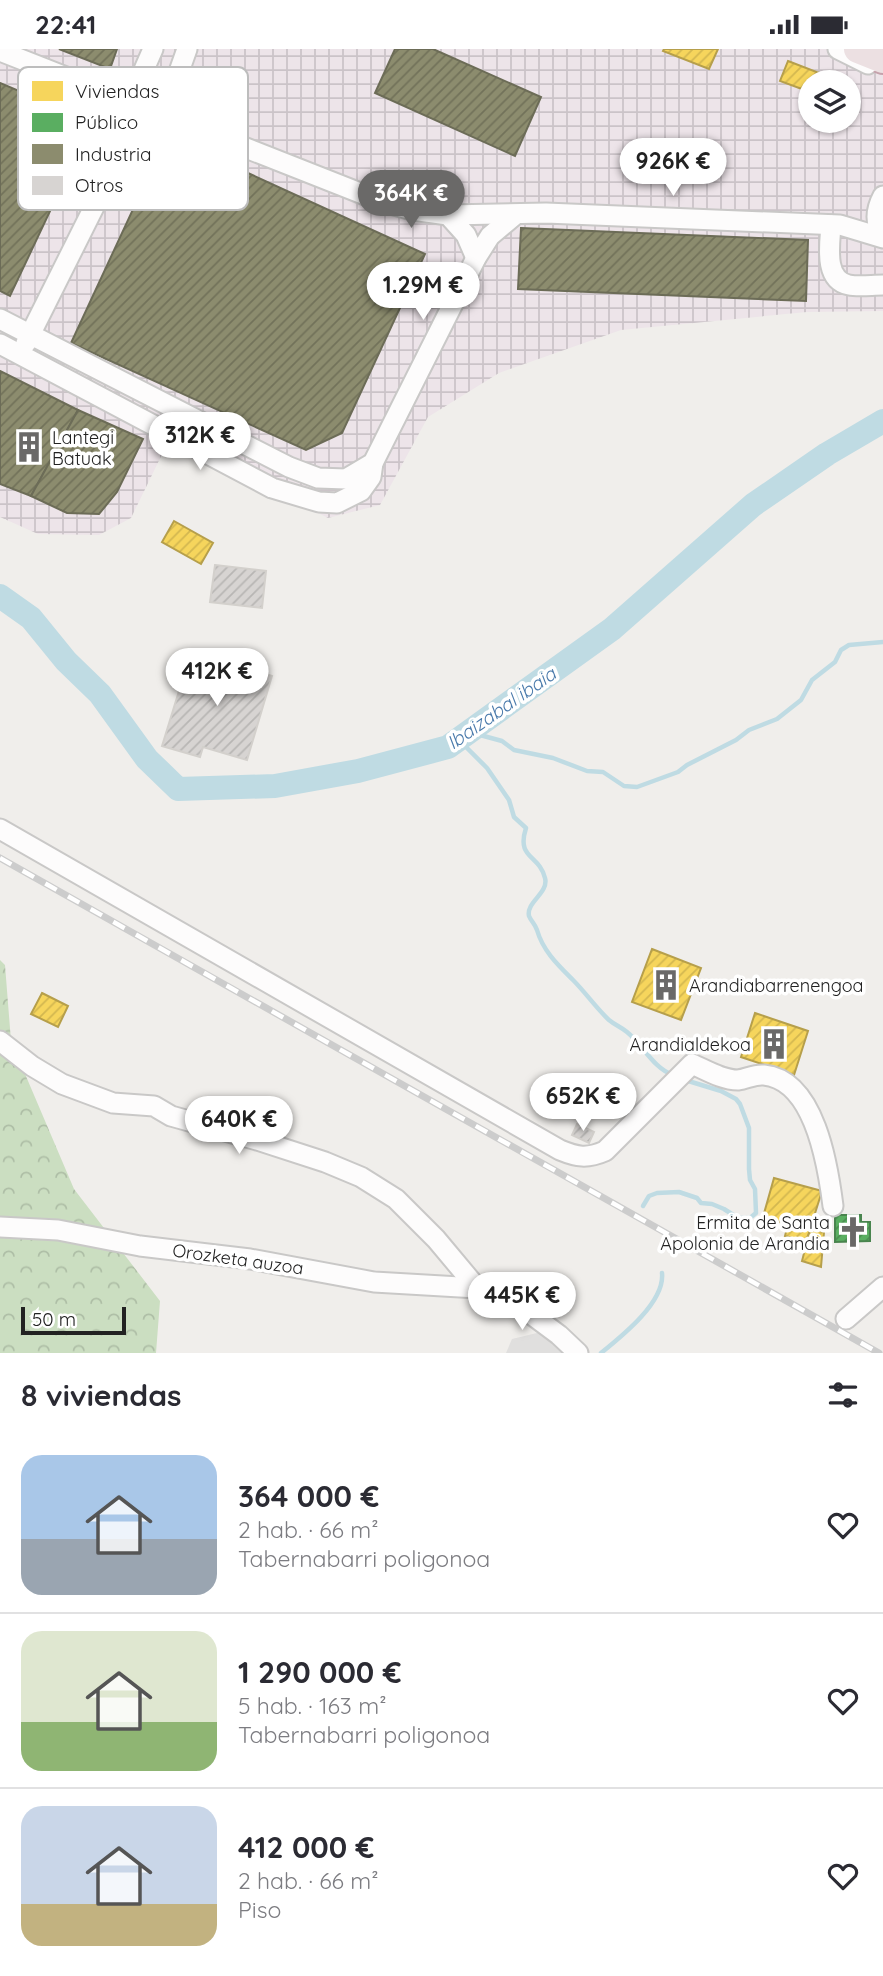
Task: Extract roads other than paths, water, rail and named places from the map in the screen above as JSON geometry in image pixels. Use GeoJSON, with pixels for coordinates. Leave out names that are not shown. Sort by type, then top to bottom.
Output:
{"type":"FeatureCollection","features":[{"type":"Feature","properties":{"kind":"highway"},"geometry":{"type":"LineString","coordinates":[[859,49],[883,59]]}},
{"type":"Feature","properties":{"kind":"street"},"geometry":{"type":"LineString","coordinates":[[148,67],[153,49]]}},
{"type":"Feature","properties":{"kind":"street"},"geometry":{"type":"LineString","coordinates":[[181,67],[187,49]]}},
{"type":"Feature","properties":{"kind":"street"},"geometry":{"type":"LineString","coordinates":[[838,49],[883,71]]}},
{"type":"Feature","properties":{"kind":"street"},"geometry":{"type":"LineString","coordinates":[[859,49],[883,53]]}},
{"type":"Feature","properties":{"kind":"street"},"geometry":{"type":"LineString","coordinates":[[0,51],[40,67]]}},
{"type":"Feature","properties":{"kind":"street"},"geometry":{"type":"LineString","coordinates":[[248,150],[383,202],[412,210],[448,215],[546,213],[836,225],[883,237]]}},
{"type":"Feature","properties":{"kind":"street"},"geometry":{"type":"LineString","coordinates":[[836,225],[880,202]]}},
{"type":"Feature","properties":{"kind":"street"},"geometry":{"type":"LineString","coordinates":[[880,202],[877,219],[883,237]]}},
{"type":"Feature","properties":{"kind":"street"},"geometry":{"type":"LineString","coordinates":[[20,354],[88,210]]}},
{"type":"Feature","properties":{"kind":"street"},"geometry":{"type":"LineString","coordinates":[[448,215],[466,235],[475,258]]}},
{"type":"Feature","properties":{"kind":"street"},"geometry":{"type":"LineString","coordinates":[[0,344],[272,488],[319,502],[337,503],[361,491],[371,477],[373,463],[475,258],[491,236],[515,215]]}},
{"type":"Feature","properties":{"kind":"street"},"geometry":{"type":"LineString","coordinates":[[836,225],[830,260],[835,276],[848,285],[883,285]]}},
{"type":"Feature","properties":{"kind":"street"},"geometry":{"type":"LineString","coordinates":[[0,319],[289,467],[318,478],[346,479],[373,463]]}},
{"type":"Feature","properties":{"kind":"street"},"geometry":{"type":"LineString","coordinates":[[0,829],[560,1150],[578,1157],[592,1157],[605,1151],[692,1064],[731,1080],[766,1075],[782,1081],[793,1089],[808,1111],[817,1131],[833,1206]]}},
{"type":"Feature","properties":{"kind":"street"},"geometry":{"type":"LineString","coordinates":[[0,1041],[32,1066],[62,1084],[88,1094],[113,1103],[154,1106],[171,1116],[257,1140],[361,1177],[396,1199],[436,1239],[477,1288],[520,1306],[578,1353]]}},
{"type":"Feature","properties":{"kind":"street","name":"Orozketa auzoa"},"geometry":{"type":"LineString","coordinates":[[0,1227],[58,1230],[140,1245],[250,1259],[374,1282],[477,1288]]}},
{"type":"Feature","properties":{"kind":"street"},"geometry":{"type":"LineString","coordinates":[[846,1319],[883,1287]]}},
{"type":"Feature","properties":{"kind":"waterway","name":"Ibaizabal ibaia"},"geometry":{"type":"LineString","coordinates":[[0,596],[31,618],[66,661],[100,694],[147,759],[178,789],[275,786],[358,771],[448,747],[612,629],[753,505],[827,454],[883,421]]}},
{"type":"Feature","properties":{"kind":"waterway"},"geometry":{"type":"LineString","coordinates":[[469,732],[502,741],[514,750],[553,758],[587,771],[603,772],[624,786],[637,787],[678,772],[749,730],[777,719],[801,700],[812,680],[835,662],[841,650],[849,645],[883,642]]}},
{"type":"Feature","properties":{"kind":"waterway"},"geometry":{"type":"LineString","coordinates":[[459,740],[487,768],[509,800],[514,817],[526,828],[524,846],[545,878],[544,888],[531,906],[529,916],[547,951],[611,1022],[625,1030],[654,1062],[673,1075]]}},
{"type":"Feature","properties":{"kind":"waterway"},"geometry":{"type":"LineString","coordinates":[[643,1206],[649,1196],[679,1192],[697,1198],[701,1203],[724,1209],[738,1218],[750,1218],[756,1213],[755,1189],[750,1180],[749,1169],[749,1128],[740,1104],[721,1091],[685,1080]]}},
{"type":"Feature","properties":{"kind":"waterway"},"geometry":{"type":"LineString","coordinates":[[601,1353],[650,1307],[661,1284],[662,1273]]}},
{"type":"Feature","properties":{"kind":"railway"},"geometry":{"type":"LineString","coordinates":[[0,858],[879,1353]]}},
{"type":"Feature","properties":{"kind":"place","name":"Lantegi Batuak"},"geometry":{"type":"Point","coordinates":[29,447]}},
{"type":"Feature","properties":{"kind":"place","name":"Arandiabarrenengoa"},"geometry":{"type":"Point","coordinates":[666,985]}},
{"type":"Feature","properties":{"kind":"place","name":"Arandialdekoa"},"geometry":{"type":"Point","coordinates":[774,1044]}},
{"type":"Feature","properties":{"kind":"place","name":"Ermita de Santa Apolonia de Arandia"},"geometry":{"type":"Point","coordinates":[853,1232]}}]}
